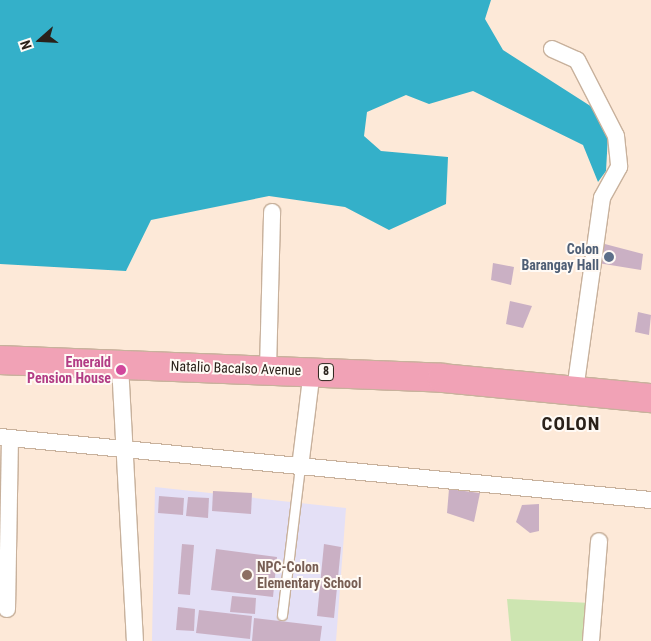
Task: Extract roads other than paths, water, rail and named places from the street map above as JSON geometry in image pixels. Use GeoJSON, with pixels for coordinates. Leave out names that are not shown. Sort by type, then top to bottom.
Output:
{"type":"FeatureCollection","features":[{"type":"Feature","properties":{"kind":"highway","name":"Natalio Bacalso Avenue"},"geometry":{"type":"LineString","coordinates":[[0,360],[312,371],[651,398]]}},
{"type":"Feature","properties":{"kind":"street"},"geometry":{"type":"LineString","coordinates":[[552,49],[577,60],[616,136],[620,167],[602,198],[575,391]]}},
{"type":"Feature","properties":{"kind":"street"},"geometry":{"type":"LineString","coordinates":[[268,369],[272,212]]}},
{"type":"Feature","properties":{"kind":"street"},"geometry":{"type":"LineString","coordinates":[[120,365],[123,450],[135,641]]}},
{"type":"Feature","properties":{"kind":"street"},"geometry":{"type":"LineString","coordinates":[[300,467],[312,371]]}},
{"type":"Feature","properties":{"kind":"street"},"geometry":{"type":"LineString","coordinates":[[7,609],[5,438],[651,500]]}},
{"type":"Feature","properties":{"kind":"street"},"geometry":{"type":"LineString","coordinates":[[591,641],[599,541]]}},
{"type":"Feature","properties":{"kind":"lane"},"geometry":{"type":"LineString","coordinates":[[282,615],[300,467]]}},
{"type":"Feature","properties":{"kind":"water"},"geometry":{"type":"Polygon","coordinates":[[[0,0],[491,0],[485,19],[503,50],[592,107],[608,135],[606,171],[598,182],[583,145],[473,91],[429,104],[406,95],[367,112],[364,136],[381,151],[448,157],[446,204],[389,230],[345,207],[269,196],[151,220],[126,271],[0,264],[0,0]]]}},
{"type":"Feature","properties":{"kind":"place","name":"Colon Barangay Hall"},"geometry":{"type":"Point","coordinates":[609,257]}},
{"type":"Feature","properties":{"kind":"place","name":"Emerald Pension House"},"geometry":{"type":"Point","coordinates":[121,370]}},
{"type":"Feature","properties":{"kind":"place","name":"NPC-Colon Elementary School"},"geometry":{"type":"Point","coordinates":[247,575]}},
{"type":"Feature","properties":{"kind":"district","name":"COLON"},"geometry":{"type":"Point","coordinates":[571,424]}}]}
